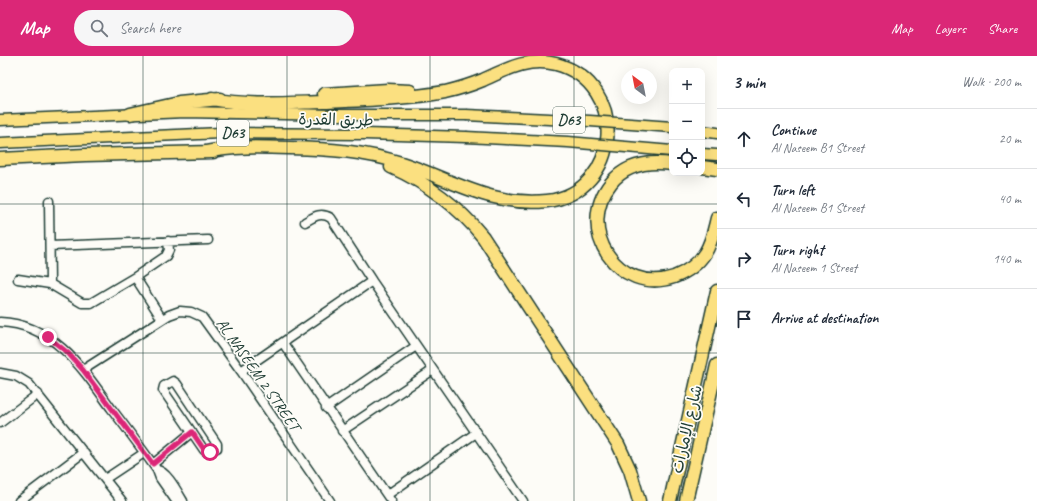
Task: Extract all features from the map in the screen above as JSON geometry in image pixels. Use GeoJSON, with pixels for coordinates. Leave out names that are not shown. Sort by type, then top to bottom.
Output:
{"type":"FeatureCollection","features":[{"type":"Feature","properties":{"kind":"highway"},"geometry":{"type":"LineString","coordinates":[[130,114],[179,103],[212,99],[388,90],[410,91],[432,88],[474,78],[514,56]]}},
{"type":"Feature","properties":{"kind":"highway"},"geometry":{"type":"LineString","coordinates":[[205,152],[243,147],[345,151],[387,158],[413,167],[466,190],[496,198],[528,202],[552,200],[570,194],[585,184],[596,170],[605,154],[607,145],[608,127],[604,109],[591,85],[570,69],[546,62],[530,62],[513,66],[470,85],[422,96],[377,100],[260,104],[212,99]]}},
{"type":"Feature","properties":{"kind":"highway"},"geometry":{"type":"LineString","coordinates":[[0,159],[205,152],[317,152],[349,155],[368,159],[392,167],[415,178],[441,196],[474,226],[491,248],[611,432],[630,470],[639,501]]}},
{"type":"Feature","properties":{"kind":"highway"},"geometry":{"type":"LineString","coordinates":[[669,164],[656,162],[636,166],[619,175],[608,187],[600,202],[597,221],[600,241],[613,262],[626,272],[640,278],[656,280],[676,276],[694,266],[704,254],[712,240],[717,218]]}},
{"type":"Feature","properties":{"kind":"highway"},"geometry":{"type":"LineString","coordinates":[[705,167],[717,169]]}},
{"type":"Feature","properties":{"kind":"highway"},"geometry":{"type":"LineString","coordinates":[[670,501],[717,291]]}},
{"type":"Feature","properties":{"kind":"highway","name":"شارع الإمارات"},"geometry":{"type":"LineString","coordinates":[[686,501],[717,365]]}},
{"type":"Feature","properties":{"kind":"main road","name":"طريق القدرة"},"geometry":{"type":"LineString","coordinates":[[0,120],[185,112],[335,115],[466,115],[582,120],[669,127]]}},
{"type":"Feature","properties":{"kind":"main road"},"geometry":{"type":"LineString","coordinates":[[705,131],[717,132]]}},
{"type":"Feature","properties":{"kind":"main road","name":"طريق القدرة"},"geometry":{"type":"LineString","coordinates":[[0,143],[221,133],[365,134],[560,142],[669,151]]}},
{"type":"Feature","properties":{"kind":"main road"},"geometry":{"type":"LineString","coordinates":[[705,154],[717,155]]}},
{"type":"Feature","properties":{"kind":"street"},"geometry":{"type":"LineString","coordinates":[[49,201],[50,284]]}},
{"type":"Feature","properties":{"kind":"street"},"geometry":{"type":"LineString","coordinates":[[305,222],[320,214],[331,218],[520,500]]}},
{"type":"Feature","properties":{"kind":"street"},"geometry":{"type":"LineString","coordinates":[[50,246],[208,240]]}},
{"type":"Feature","properties":{"kind":"street"},"geometry":{"type":"LineString","coordinates":[[18,280],[50,284],[86,304],[95,301],[135,277],[168,254],[168,241]]}},
{"type":"Feature","properties":{"kind":"street"},"geometry":{"type":"LineString","coordinates":[[135,277],[162,319]]}},
{"type":"Feature","properties":{"kind":"street"},"geometry":{"type":"LineString","coordinates":[[241,371],[372,281]]}},
{"type":"Feature","properties":{"kind":"street","name":"AL NASEEM 2 STREET"},"geometry":{"type":"LineString","coordinates":[[83,370],[169,315],[180,311],[192,312],[202,317],[330,501]]}},
{"type":"Feature","properties":{"kind":"street"},"geometry":{"type":"LineString","coordinates":[[0,322],[26,327],[48,337],[68,353],[83,370],[155,467],[163,472],[176,501]]}},
{"type":"Feature","properties":{"kind":"street"},"geometry":{"type":"LineString","coordinates":[[283,343],[389,498],[476,433]]}},
{"type":"Feature","properties":{"kind":"street"},"geometry":{"type":"LineString","coordinates":[[326,408],[416,346]]}},
{"type":"Feature","properties":{"kind":"street"},"geometry":{"type":"LineString","coordinates":[[342,431],[433,370]]}},
{"type":"Feature","properties":{"kind":"street"},"geometry":{"type":"LineString","coordinates":[[0,373],[16,376],[29,384],[122,501]]}},
{"type":"Feature","properties":{"kind":"street"},"geometry":{"type":"LineString","coordinates":[[171,381],[175,382],[216,442],[217,448],[210,452],[205,451],[192,432],[163,390],[164,386],[171,381]]}},
{"type":"Feature","properties":{"kind":"street"},"geometry":{"type":"LineString","coordinates":[[0,423],[38,394]]}},
{"type":"Feature","properties":{"kind":"street"},"geometry":{"type":"LineString","coordinates":[[155,467],[192,432]]}},
{"type":"Feature","properties":{"kind":"street"},"geometry":{"type":"LineString","coordinates":[[19,501],[84,452]]}},
{"type":"Feature","properties":{"kind":"street"},"geometry":{"type":"LineString","coordinates":[[105,479],[144,453]]}},
{"type":"Feature","properties":{"kind":"street"},"geometry":{"type":"LineString","coordinates":[[171,489],[184,501]]}},
{"type":"Feature","properties":{"kind":"route"},"geometry":{"type":"LineString","coordinates":[[48,337],[68,353],[83,370],[153,464],[192,432],[205,451],[210,452]]}}]}
